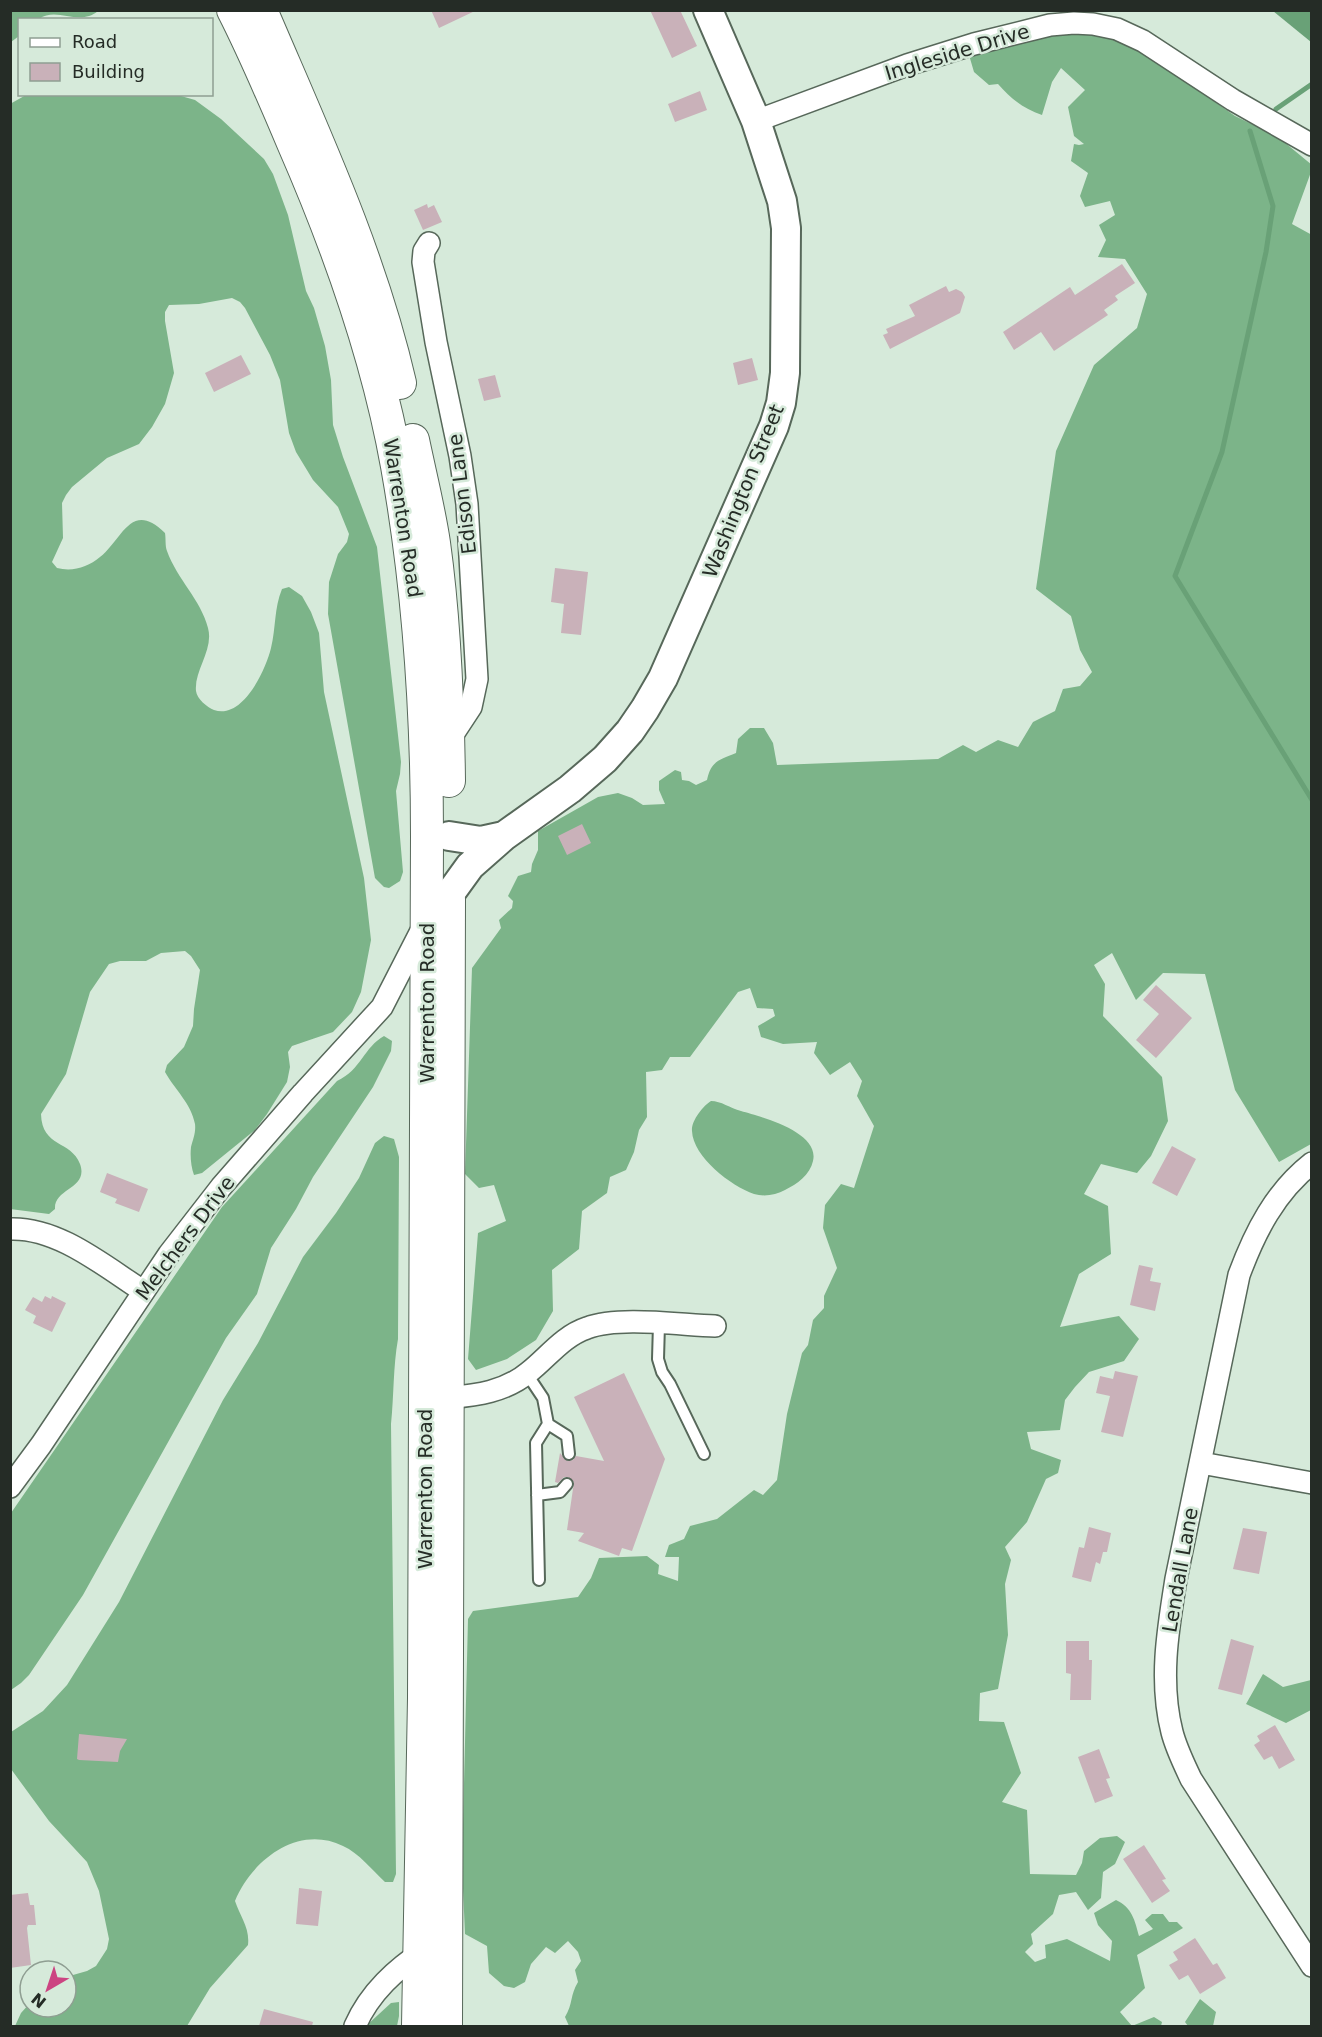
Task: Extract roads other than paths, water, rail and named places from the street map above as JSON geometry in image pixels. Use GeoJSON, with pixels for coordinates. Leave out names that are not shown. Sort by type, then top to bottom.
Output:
{"type":"FeatureCollection","features":[{"type":"Feature","properties":{"kind":"main road","name":"Warrenton Road"},"geometry":{"type":"LineString","coordinates":[[233,10],[303,164],[342,266],[371,357],[397,464],[413,567],[424,682],[427,763],[424,1698],[418,2026]]}},
{"type":"Feature","properties":{"kind":"main road","name":"Warrenton Road"},"geometry":{"type":"LineString","coordinates":[[261,10],[349,220],[386,330],[413,437],[433,541],[446,660],[449,836],[446,2026]]}},
{"type":"Feature","properties":{"kind":"street","name":"Washington Street"},"geometry":{"type":"LineString","coordinates":[[449,895],[465,871],[504,836],[570,789],[605,759],[630,731],[645,709],[663,678],[774,426],[781,403],[785,373],[786,228],[780,191],[756,121],[708,10]]}},
{"type":"Feature","properties":{"kind":"street","name":"Ingleside Drive"},"geometry":{"type":"LineString","coordinates":[[756,121],[918,61],[1050,25],[1074,23],[1117,29],[1143,41],[1233,100],[1311,145]]}},
{"type":"Feature","properties":{"kind":"street","name":"Edison Lane"},"geometry":{"type":"LineString","coordinates":[[429,243],[424,251],[423,262],[467,504],[477,679],[471,707],[448,742]]}},
{"type":"Feature","properties":{"kind":"street","name":"Washington Street"},"geometry":{"type":"LineString","coordinates":[[449,836],[482,841],[504,836]]}},
{"type":"Feature","properties":{"kind":"street","name":"Melchers Drive"},"geometry":{"type":"LineString","coordinates":[[10,1486],[41,1445],[169,1254],[221,1187],[382,1007],[427,920]]}},
{"type":"Feature","properties":{"kind":"street","name":"Melchers Drive"},"geometry":{"type":"LineString","coordinates":[[382,1007],[404,996],[427,995]]}},
{"type":"Feature","properties":{"kind":"street","name":"Lendall Lane"},"geometry":{"type":"LineString","coordinates":[[1311,1163],[1285,1189],[1266,1215],[1250,1244],[1239,1275],[1176,1579],[1168,1629],[1165,1676],[1172,1732],[1191,1779],[1311,1966]]}},
{"type":"Feature","properties":{"kind":"street"},"geometry":{"type":"LineString","coordinates":[[10,1229],[21,1229],[52,1236],[69,1244],[143,1291]]}},
{"type":"Feature","properties":{"kind":"street"},"geometry":{"type":"LineString","coordinates":[[448,1398],[481,1395],[501,1389],[527,1374],[566,1339],[586,1328],[612,1322],[715,1326]]}},
{"type":"Feature","properties":{"kind":"street"},"geometry":{"type":"LineString","coordinates":[[1201,1463],[1311,1483]]}},
{"type":"Feature","properties":{"kind":"street"},"geometry":{"type":"LineString","coordinates":[[355,2026],[370,1999],[386,1979],[405,1962],[447,1935]]}},
{"type":"Feature","properties":{"kind":"lane"},"geometry":{"type":"LineString","coordinates":[[659,1324],[658,1359],[704,1454]]}},
{"type":"Feature","properties":{"kind":"lane"},"geometry":{"type":"LineString","coordinates":[[527,1374],[543,1398],[548,1424],[536,1443],[540,1580]]}},
{"type":"Feature","properties":{"kind":"lane"},"geometry":{"type":"LineString","coordinates":[[548,1424],[567,1436],[569,1454]]}},
{"type":"Feature","properties":{"kind":"lane"},"geometry":{"type":"LineString","coordinates":[[537,1495],[560,1492],[567,1484]]}},
{"type":"Feature","properties":{"kind":"waterway"},"geometry":{"type":"LineString","coordinates":[[1276,109],[1312,84]]}},
{"type":"Feature","properties":{"kind":"waterway"},"geometry":{"type":"LineString","coordinates":[[1250,131],[1273,206],[1266,252],[1222,452],[1175,576],[1312,800]]}}]}
